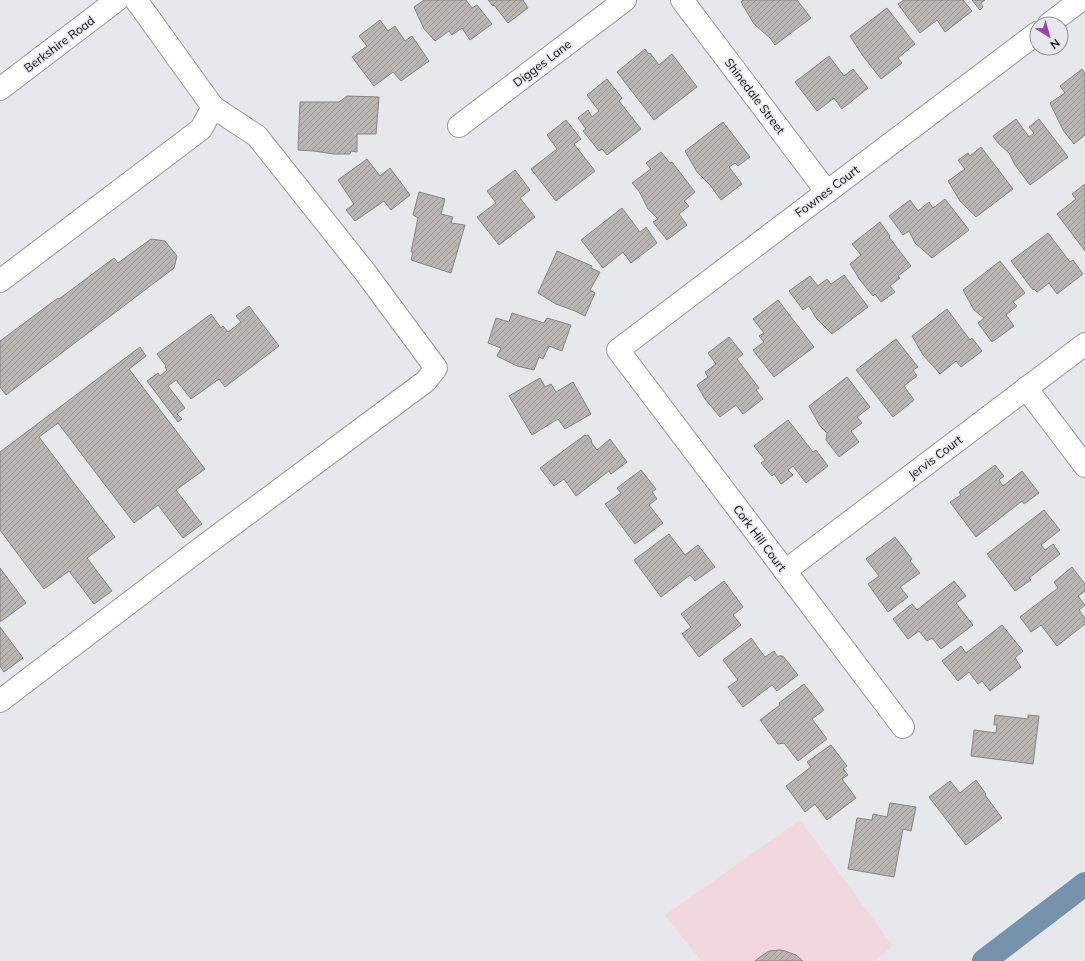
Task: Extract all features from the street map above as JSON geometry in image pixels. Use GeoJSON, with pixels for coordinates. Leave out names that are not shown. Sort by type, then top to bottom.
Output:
{"type":"FeatureCollection","features":[{"type":"Feature","properties":{"kind":"street","name":"Berkshire Road"},"geometry":{"type":"LineString","coordinates":[[0,89],[117,0]]}},
{"type":"Feature","properties":{"kind":"street"},"geometry":{"type":"LineString","coordinates":[[0,700],[426,381],[436,368],[360,266],[257,136],[213,107],[136,0]]}},
{"type":"Feature","properties":{"kind":"street","name":"Digges Lane"},"geometry":{"type":"LineString","coordinates":[[459,126],[625,0]]}},
{"type":"Feature","properties":{"kind":"street","name":"Shinedale Street"},"geometry":{"type":"LineString","coordinates":[[682,0],[827,192]]}},
{"type":"Feature","properties":{"kind":"street"},"geometry":{"type":"LineString","coordinates":[[1060,16],[1081,0]]}},
{"type":"Feature","properties":{"kind":"street","name":"Fownes Court"},"geometry":{"type":"LineString","coordinates":[[618,350],[1029,39]]}},
{"type":"Feature","properties":{"kind":"street"},"geometry":{"type":"LineString","coordinates":[[0,281],[201,129],[213,107]]}},
{"type":"Feature","properties":{"kind":"street","name":"Jervis Court"},"geometry":{"type":"LineString","coordinates":[[785,571],[1085,344]]}},
{"type":"Feature","properties":{"kind":"street","name":"Cork Hill Court"},"geometry":{"type":"LineString","coordinates":[[618,350],[903,727]]}},
{"type":"Feature","properties":{"kind":"street"},"geometry":{"type":"LineString","coordinates":[[1026,388],[1085,466]]}},
{"type":"Feature","properties":{"kind":"shaded area"},"geometry":{"type":"Polygon","coordinates":[[[800,820],[893,946],[875,961],[701,961],[665,915],[800,820]]]}},
{"type":"Feature","properties":{"kind":"building"},"geometry":{"type":"Polygon","coordinates":[[[424,0],[466,0],[472,8],[477,5],[492,24],[470,40],[462,28],[452,35],[449,31],[435,41],[424,29],[414,7],[424,0]]]}},
{"type":"Feature","properties":{"kind":"building"},"geometry":{"type":"Polygon","coordinates":[[[488,0],[523,0],[528,8],[508,23],[494,5],[493,6],[488,0]]]}},
{"type":"Feature","properties":{"kind":"building"},"geometry":{"type":"Polygon","coordinates":[[[743,0],[797,0],[811,18],[775,45],[770,38],[754,24],[741,2],[743,0]]]}},
{"type":"Feature","properties":{"kind":"building"},"geometry":{"type":"Polygon","coordinates":[[[904,0],[963,0],[972,11],[945,32],[937,20],[920,33],[898,4],[904,0]]]}},
{"type":"Feature","properties":{"kind":"building"},"geometry":{"type":"Polygon","coordinates":[[[972,0],[985,0],[981,3],[983,7],[980,10],[972,0]]]}},
{"type":"Feature","properties":{"kind":"building"},"geometry":{"type":"Polygon","coordinates":[[[887,8],[915,44],[898,58],[902,63],[881,79],[850,36],[887,8]]]}},
{"type":"Feature","properties":{"kind":"building"},"geometry":{"type":"Polygon","coordinates":[[[380,20],[388,31],[395,26],[405,41],[412,36],[429,61],[401,81],[393,72],[374,86],[352,57],[367,46],[359,36],[380,20]]]}},
{"type":"Feature","properties":{"kind":"building"},"geometry":{"type":"Polygon","coordinates":[[[645,49],[659,65],[672,54],[697,87],[654,120],[617,72],[645,49]]]}},
{"type":"Feature","properties":{"kind":"building"},"geometry":{"type":"Polygon","coordinates":[[[829,56],[844,76],[853,69],[868,88],[842,109],[834,98],[817,111],[795,82],[829,56]]]}},
{"type":"Feature","properties":{"kind":"building"},"geometry":{"type":"Polygon","coordinates":[[[1082,69],[1085,73],[1085,135],[1074,144],[1063,130],[1050,103],[1065,93],[1060,86],[1082,69]]]}},
{"type":"Feature","properties":{"kind":"building"},"geometry":{"type":"Polygon","coordinates":[[[607,79],[622,98],[619,101],[641,129],[607,155],[602,149],[599,151],[583,131],[586,129],[578,118],[588,110],[592,117],[599,111],[587,95],[607,79]]]}},
{"type":"Feature","properties":{"kind":"building"},"geometry":{"type":"Polygon","coordinates":[[[347,96],[379,97],[376,134],[357,134],[357,152],[351,151],[350,154],[334,154],[298,150],[300,102],[339,102],[347,96]]]}},
{"type":"Feature","properties":{"kind":"building"},"geometry":{"type":"Polygon","coordinates":[[[1016,119],[1029,137],[1034,133],[1029,127],[1039,119],[1068,157],[1030,185],[1015,165],[1009,153],[993,136],[1016,119]]]}},
{"type":"Feature","properties":{"kind":"building"},"geometry":{"type":"Polygon","coordinates":[[[566,120],[581,139],[574,144],[595,171],[556,201],[531,169],[557,149],[547,135],[566,120]]]}},
{"type":"Feature","properties":{"kind":"building"},"geometry":{"type":"Polygon","coordinates":[[[723,122],[750,157],[738,166],[735,163],[729,167],[742,184],[721,200],[710,185],[697,172],[685,151],[723,122]]]}},
{"type":"Feature","properties":{"kind":"building"},"geometry":{"type":"Polygon","coordinates":[[[981,147],[1013,189],[976,217],[960,201],[948,181],[965,169],[958,160],[968,153],[970,156],[981,147]]]}},
{"type":"Feature","properties":{"kind":"building"},"geometry":{"type":"Polygon","coordinates":[[[661,152],[670,163],[672,162],[695,192],[684,201],[689,206],[679,214],[687,225],[667,240],[653,222],[658,219],[648,209],[639,191],[632,183],[651,169],[646,163],[661,152]]]}},
{"type":"Feature","properties":{"kind":"building"},"geometry":{"type":"Polygon","coordinates":[[[367,159],[380,176],[390,168],[410,195],[391,210],[384,201],[355,221],[346,210],[354,204],[338,180],[367,159]]]}},
{"type":"Feature","properties":{"kind":"building"},"geometry":{"type":"Polygon","coordinates":[[[515,170],[530,190],[520,198],[535,217],[499,245],[477,217],[496,203],[487,191],[515,170]]]}},
{"type":"Feature","properties":{"kind":"building"},"geometry":{"type":"Polygon","coordinates":[[[1085,184],[1085,251],[1057,214],[1076,199],[1072,194],[1085,184]]]}},
{"type":"Feature","properties":{"kind":"building"},"geometry":{"type":"Polygon","coordinates":[[[419,192],[445,199],[441,214],[453,217],[451,223],[465,225],[451,273],[411,260],[413,252],[411,252],[418,218],[413,215],[419,192]]]}},
{"type":"Feature","properties":{"kind":"building"},"geometry":{"type":"Polygon","coordinates":[[[945,199],[969,230],[932,258],[915,243],[909,231],[903,235],[889,216],[910,200],[918,211],[929,202],[933,208],[945,199]]]}},
{"type":"Feature","properties":{"kind":"building"},"geometry":{"type":"Polygon","coordinates":[[[622,208],[640,232],[646,227],[657,243],[631,263],[623,252],[603,268],[581,240],[622,208]]]}},
{"type":"Feature","properties":{"kind":"building"},"geometry":{"type":"Polygon","coordinates":[[[880,222],[890,236],[889,237],[911,266],[898,276],[900,278],[890,286],[895,292],[881,302],[875,294],[873,296],[860,280],[850,264],[861,255],[852,244],[880,222]]]}},
{"type":"Feature","properties":{"kind":"building"},"geometry":{"type":"Polygon","coordinates":[[[1048,233],[1070,262],[1073,260],[1083,274],[1057,294],[1049,283],[1037,292],[1034,289],[1033,290],[1011,261],[1048,233]]]}},
{"type":"Feature","properties":{"kind":"building"},"geometry":{"type":"Polygon","coordinates":[[[151,239],[165,241],[177,256],[174,268],[6,395],[0,387],[0,341],[114,258],[118,263],[151,239]]]}},
{"type":"Feature","properties":{"kind":"building"},"geometry":{"type":"Polygon","coordinates":[[[557,251],[592,266],[591,268],[600,272],[590,290],[595,293],[585,316],[556,304],[538,293],[557,251]]]}},
{"type":"Feature","properties":{"kind":"building"},"geometry":{"type":"Polygon","coordinates":[[[1000,261],[1025,293],[1013,302],[1017,306],[1006,315],[1014,326],[992,342],[978,323],[984,318],[974,310],[963,290],[1000,261]]]}},
{"type":"Feature","properties":{"kind":"building"},"geometry":{"type":"Polygon","coordinates":[[[844,275],[868,307],[832,334],[816,318],[809,306],[803,310],[789,291],[810,276],[818,286],[827,279],[831,284],[844,275]]]}},
{"type":"Feature","properties":{"kind":"building"},"geometry":{"type":"Polygon","coordinates":[[[778,300],[814,347],[774,377],[753,350],[764,342],[759,336],[764,333],[753,319],[778,300]]]}},
{"type":"Feature","properties":{"kind":"building"},"geometry":{"type":"Polygon","coordinates":[[[249,306],[279,346],[225,387],[219,379],[191,399],[176,380],[168,386],[185,408],[177,414],[182,419],[178,422],[147,381],[158,373],[160,376],[167,370],[165,367],[166,366],[157,354],[211,314],[221,328],[223,326],[228,332],[241,322],[236,316],[249,306]]]}},
{"type":"Feature","properties":{"kind":"building"},"geometry":{"type":"Polygon","coordinates":[[[947,309],[970,340],[972,338],[982,351],[961,367],[956,361],[940,374],[923,355],[912,336],[947,309]]]}},
{"type":"Feature","properties":{"kind":"building"},"geometry":{"type":"Polygon","coordinates":[[[512,313],[544,323],[547,318],[571,325],[562,351],[549,346],[543,359],[539,357],[534,370],[517,366],[497,356],[501,348],[488,343],[496,318],[509,322],[512,313]]]}},
{"type":"Feature","properties":{"kind":"building"},"geometry":{"type":"Polygon","coordinates":[[[729,337],[743,354],[737,359],[759,388],[756,390],[763,399],[743,414],[736,405],[720,417],[705,399],[697,385],[708,377],[705,372],[716,364],[708,353],[729,337]]]}},
{"type":"Feature","properties":{"kind":"building"},"geometry":{"type":"Polygon","coordinates":[[[896,339],[918,367],[913,370],[917,376],[904,386],[914,400],[893,417],[856,370],[896,339]]]}},
{"type":"Feature","properties":{"kind":"building"},"geometry":{"type":"Polygon","coordinates":[[[140,347],[146,356],[129,369],[205,469],[176,490],[202,524],[183,538],[158,505],[134,523],[58,423],[39,437],[115,537],[87,558],[112,591],[94,604],[69,571],[44,589],[0,530],[0,452],[140,347]]]}},
{"type":"Feature","properties":{"kind":"building"},"geometry":{"type":"Polygon","coordinates":[[[847,377],[870,407],[857,417],[862,423],[851,431],[859,442],[839,457],[826,440],[827,433],[820,426],[809,406],[847,377]]]}},
{"type":"Feature","properties":{"kind":"building"},"geometry":{"type":"Polygon","coordinates":[[[540,378],[545,387],[551,384],[556,392],[573,382],[591,414],[565,429],[558,419],[532,435],[509,396],[540,378]]]}},
{"type":"Feature","properties":{"kind":"building"},"geometry":{"type":"Polygon","coordinates":[[[788,420],[813,452],[816,450],[828,466],[806,483],[793,466],[788,470],[793,475],[781,484],[774,474],[772,476],[761,463],[765,460],[754,446],[788,420]]]}},
{"type":"Feature","properties":{"kind":"building"},"geometry":{"type":"Polygon","coordinates":[[[585,435],[588,435],[597,450],[610,439],[627,462],[611,474],[609,471],[576,496],[564,479],[554,486],[540,468],[585,435]]]}},
{"type":"Feature","properties":{"kind":"building"},"geometry":{"type":"Polygon","coordinates":[[[995,465],[1004,476],[999,480],[1003,486],[1022,471],[1039,493],[1024,504],[1022,501],[976,537],[950,502],[961,495],[959,492],[995,465]]]}},
{"type":"Feature","properties":{"kind":"building"},"geometry":{"type":"Polygon","coordinates":[[[641,470],[656,489],[652,492],[657,499],[649,505],[663,523],[635,544],[605,504],[621,493],[617,488],[641,470]]]}},
{"type":"Feature","properties":{"kind":"building"},"geometry":{"type":"Polygon","coordinates":[[[1044,510],[1060,530],[1041,545],[1045,550],[1053,544],[1060,554],[1029,578],[1031,580],[1015,591],[987,554],[1044,510]]]}},
{"type":"Feature","properties":{"kind":"building"},"geometry":{"type":"Polygon","coordinates":[[[669,534],[685,555],[698,545],[715,567],[695,581],[690,575],[661,597],[634,560],[669,534]]]}},
{"type":"Feature","properties":{"kind":"building"},"geometry":{"type":"Polygon","coordinates":[[[895,537],[912,559],[910,561],[920,573],[900,587],[908,597],[888,612],[868,584],[879,576],[866,559],[895,537]]]}},
{"type":"Feature","properties":{"kind":"building"},"geometry":{"type":"Polygon","coordinates":[[[1072,567],[1085,584],[1085,591],[1078,596],[1085,605],[1079,610],[1085,618],[1085,624],[1057,646],[1041,625],[1031,632],[1020,617],[1058,588],[1054,582],[1072,567]]]}},
{"type":"Feature","properties":{"kind":"building"},"geometry":{"type":"Polygon","coordinates":[[[0,568],[26,603],[0,622],[0,568]]]}},
{"type":"Feature","properties":{"kind":"building"},"geometry":{"type":"Polygon","coordinates":[[[724,581],[743,607],[733,615],[741,625],[699,657],[682,634],[691,627],[681,614],[724,581]]]}},
{"type":"Feature","properties":{"kind":"building"},"geometry":{"type":"Polygon","coordinates":[[[954,581],[966,596],[956,603],[973,625],[941,649],[932,638],[927,641],[919,631],[908,639],[893,619],[912,604],[917,610],[954,581]]]}},
{"type":"Feature","properties":{"kind":"building"},"geometry":{"type":"Polygon","coordinates":[[[1002,625],[1023,651],[1015,658],[1021,667],[990,691],[982,681],[978,684],[969,672],[958,681],[942,661],[961,646],[966,653],[1002,625]]]}},
{"type":"Feature","properties":{"kind":"building"},"geometry":{"type":"Polygon","coordinates":[[[0,627],[23,658],[4,672],[0,666],[0,627]]]}},
{"type":"Feature","properties":{"kind":"building"},"geometry":{"type":"Polygon","coordinates":[[[751,638],[765,657],[774,651],[778,657],[781,655],[781,657],[783,656],[798,675],[777,691],[772,685],[743,707],[728,687],[738,680],[723,660],[751,638]]]}},
{"type":"Feature","properties":{"kind":"building"},"geometry":{"type":"Polygon","coordinates":[[[804,684],[824,710],[812,719],[827,739],[798,761],[784,743],[778,744],[760,720],[804,684]]]}},
{"type":"Feature","properties":{"kind":"building"},"geometry":{"type":"Polygon","coordinates":[[[995,715],[1028,719],[1028,715],[1039,716],[1033,764],[971,756],[974,730],[996,733],[997,725],[994,725],[995,715]]]}},
{"type":"Feature","properties":{"kind":"building"},"geometry":{"type":"Polygon","coordinates":[[[831,745],[847,766],[843,769],[848,775],[842,779],[856,798],[827,820],[815,804],[805,812],[786,786],[811,767],[807,762],[831,745]]]}},
{"type":"Feature","properties":{"kind":"building"},"geometry":{"type":"Polygon","coordinates":[[[976,780],[1002,818],[966,845],[929,797],[950,781],[960,793],[976,780]]]}},
{"type":"Feature","properties":{"kind":"building"},"geometry":{"type":"Polygon","coordinates":[[[890,803],[916,807],[911,831],[903,829],[894,877],[848,869],[857,818],[872,820],[873,814],[887,817],[890,803]]]}},
{"type":"Feature","properties":{"kind":"building"},"geometry":{"type":"Polygon","coordinates":[[[780,950],[796,955],[803,961],[755,961],[769,951],[780,950]]]}},
{"type":"Feature","properties":{"kind":"waterway"},"geometry":{"type":"LineString","coordinates":[[984,961],[1085,884]]}}]}
